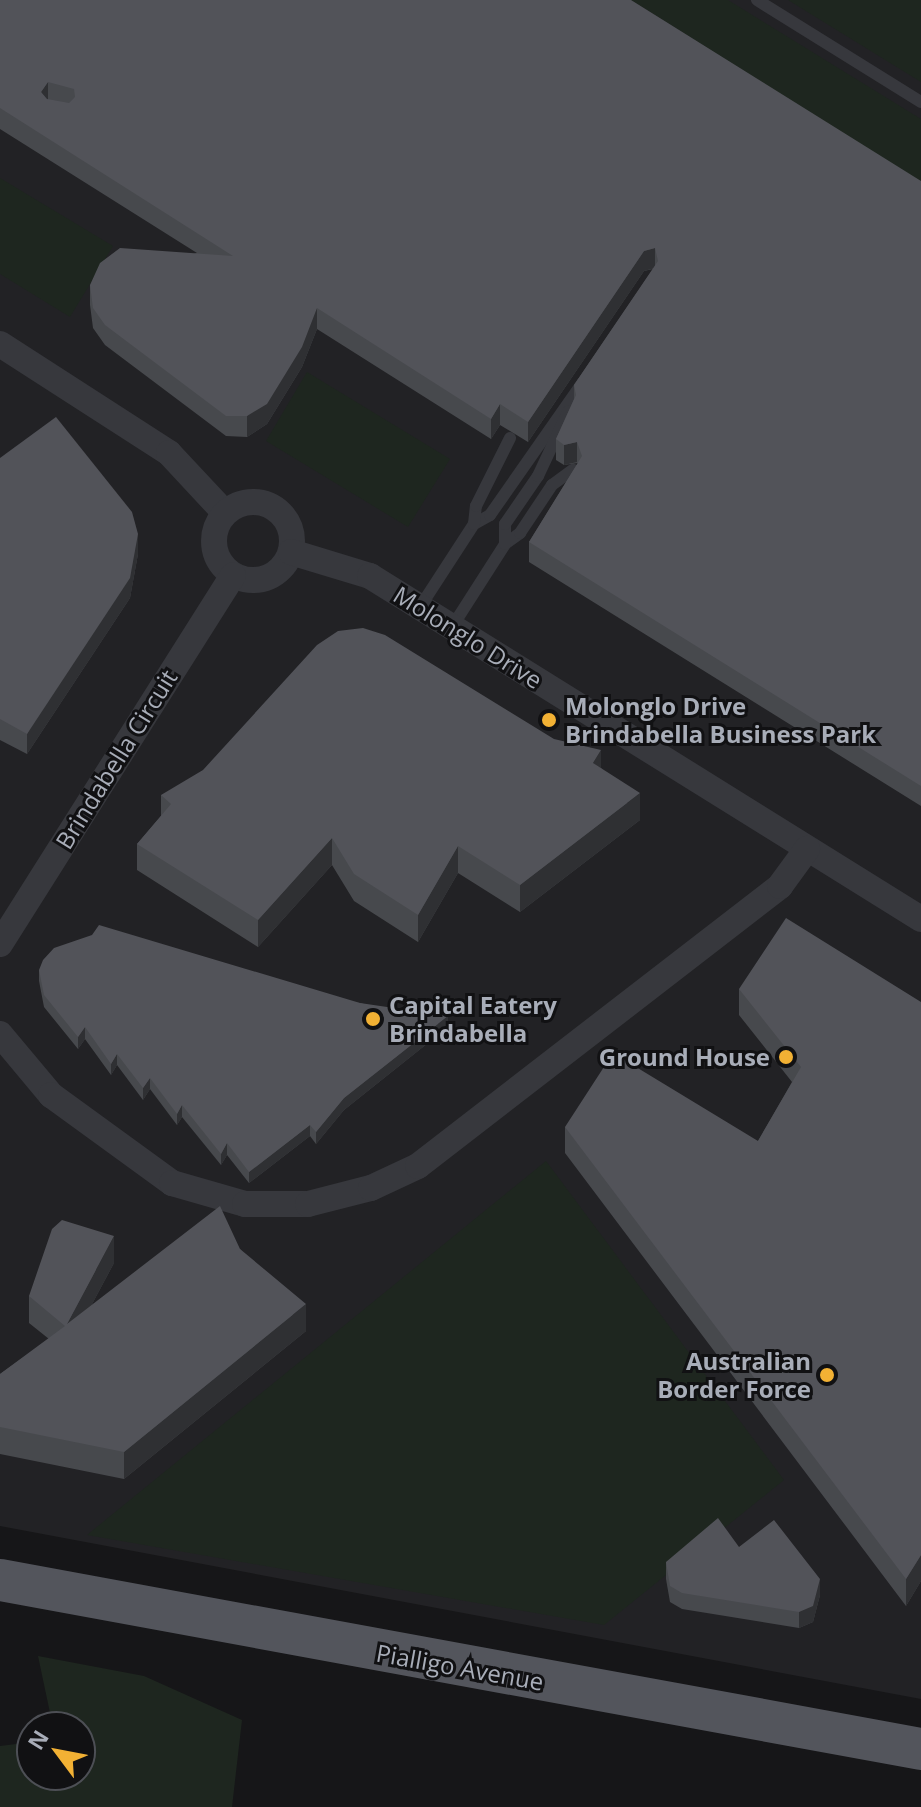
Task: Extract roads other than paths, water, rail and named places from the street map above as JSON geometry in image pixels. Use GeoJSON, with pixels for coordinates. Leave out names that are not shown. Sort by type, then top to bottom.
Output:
{"type":"FeatureCollection","features":[{"type":"Feature","properties":{"kind":"main road","name":"Pialligo Avenue"},"geometry":{"type":"LineString","coordinates":[[0,1580],[921,1749]]}},
{"type":"Feature","properties":{"kind":"street"},"geometry":{"type":"LineString","coordinates":[[0,344],[169,453],[225,513]]}},
{"type":"Feature","properties":{"kind":"street"},"geometry":{"type":"LineString","coordinates":[[252,501],[279,511],[289,523],[291,552],[270,577],[248,580],[233,575],[216,556],[213,541],[225,513],[252,501]]}},
{"type":"Feature","properties":{"kind":"street","name":"Molonglo Drive"},"geometry":{"type":"LineString","coordinates":[[291,552],[370,576],[921,919]]}},
{"type":"Feature","properties":{"kind":"street","name":"Brindabella Circuit"},"geometry":{"type":"LineString","coordinates":[[0,944],[233,575]]}},
{"type":"Feature","properties":{"kind":"street"},"geometry":{"type":"LineString","coordinates":[[0,1067],[51,1095],[156,1174],[217,1199],[275,1207],[371,1188],[418,1166],[756,905],[780,886],[807,849]]}},
{"type":"Feature","properties":{"kind":"street"},"geometry":{"type":"LineString","coordinates":[[0,1034],[51,1095]]}},
{"type":"Feature","properties":{"kind":"lane"},"geometry":{"type":"LineString","coordinates":[[757,0],[921,102]]}},
{"type":"Feature","properties":{"kind":"lane"},"geometry":{"type":"LineString","coordinates":[[474,524],[490,515],[594,365]]}},
{"type":"Feature","properties":{"kind":"lane"},"geometry":{"type":"LineString","coordinates":[[505,544],[505,524],[538,476],[578,391]]}},
{"type":"Feature","properties":{"kind":"lane"},"geometry":{"type":"LineString","coordinates":[[420,607],[474,524],[476,506],[510,438]]}},
{"type":"Feature","properties":{"kind":"lane"},"geometry":{"type":"LineString","coordinates":[[452,627],[505,544],[520,533],[552,485],[573,470]]}},
{"type":"Feature","properties":{"kind":"place","name":"Molonglo Drive Brindabella Business Park"},"geometry":{"type":"Point","coordinates":[549,720]}},
{"type":"Feature","properties":{"kind":"place","name":"Capital Eatery Brindabella"},"geometry":{"type":"Point","coordinates":[373,1019]}},
{"type":"Feature","properties":{"kind":"place","name":"Ground House"},"geometry":{"type":"Point","coordinates":[786,1057]}},
{"type":"Feature","properties":{"kind":"place","name":"Australian Border Force"},"geometry":{"type":"Point","coordinates":[827,1375]}}]}
